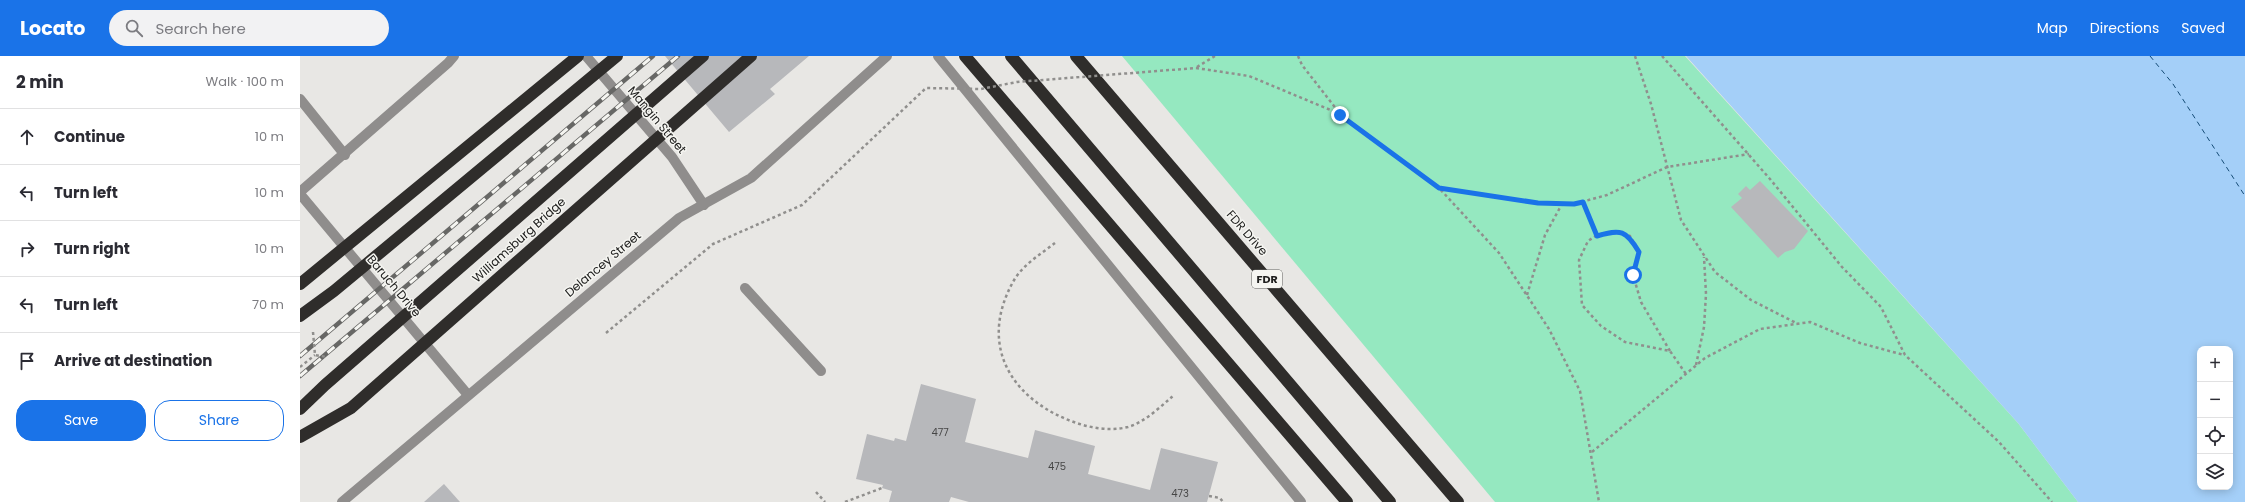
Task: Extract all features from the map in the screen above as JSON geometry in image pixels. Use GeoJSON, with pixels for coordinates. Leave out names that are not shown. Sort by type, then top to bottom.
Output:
{"type":"FeatureCollection","features":[{"type":"Feature","properties":{"kind":"highway"},"geometry":{"type":"LineString","coordinates":[[300,284],[578,56]]}},
{"type":"Feature","properties":{"kind":"highway"},"geometry":{"type":"LineString","coordinates":[[300,316],[334,291],[617,56]]}},
{"type":"Feature","properties":{"kind":"highway","name":"Williamsburg Bridge"},"geometry":{"type":"LineString","coordinates":[[300,409],[325,384],[703,56]]}},
{"type":"Feature","properties":{"kind":"highway","name":"Williamsburg Bridge"},"geometry":{"type":"LineString","coordinates":[[300,437],[351,408],[750,56]]}},
{"type":"Feature","properties":{"kind":"highway"},"geometry":{"type":"LineString","coordinates":[[965,56],[1347,502]]}},
{"type":"Feature","properties":{"kind":"highway"},"geometry":{"type":"LineString","coordinates":[[1011,56],[1390,502]]}},
{"type":"Feature","properties":{"kind":"highway","name":"FDR Drive"},"geometry":{"type":"LineString","coordinates":[[1076,56],[1458,502]]}},
{"type":"Feature","properties":{"kind":"street"},"geometry":{"type":"LineString","coordinates":[[300,193],[345,155],[454,56]]}},
{"type":"Feature","properties":{"kind":"street","name":"Mangin Street"},"geometry":{"type":"LineString","coordinates":[[586,56],[672,157],[704,205]]}},
{"type":"Feature","properties":{"kind":"street","name":"Delancey Street"},"geometry":{"type":"LineString","coordinates":[[342,502],[679,218],[751,178],[887,56]]}},
{"type":"Feature","properties":{"kind":"street"},"geometry":{"type":"LineString","coordinates":[[938,56],[1301,502]]}},
{"type":"Feature","properties":{"kind":"street"},"geometry":{"type":"LineString","coordinates":[[300,99],[345,155]]}},
{"type":"Feature","properties":{"kind":"street","name":"Baruch Drive"},"geometry":{"type":"LineString","coordinates":[[300,193],[468,395]]}},
{"type":"Feature","properties":{"kind":"street"},"geometry":{"type":"LineString","coordinates":[[745,288],[821,371]]}},
{"type":"Feature","properties":{"kind":"path"},"geometry":{"type":"LineString","coordinates":[[1196,68],[1215,56]]}},
{"type":"Feature","properties":{"kind":"path"},"geometry":{"type":"LineString","coordinates":[[1298,56],[1302,65],[1340,115]]}},
{"type":"Feature","properties":{"kind":"path"},"geometry":{"type":"LineString","coordinates":[[1635,56],[1651,104],[1681,220],[1715,272],[1751,300],[1798,324]]}},
{"type":"Feature","properties":{"kind":"path"},"geometry":{"type":"LineString","coordinates":[[1662,56],[1749,154],[1842,267],[1881,307],[1905,355],[2000,442],[2052,502]]}},
{"type":"Feature","properties":{"kind":"path"},"geometry":{"type":"LineString","coordinates":[[606,333],[713,244],[802,205],[926,88],[981,89],[1017,82],[1196,68],[1249,76],[1340,115],[1439,188],[1499,252],[1549,329],[1580,391],[1592,452],[1599,502]]}},
{"type":"Feature","properties":{"kind":"path"},"geometry":{"type":"LineString","coordinates":[[1439,188],[1538,203],[1562,204],[1583,202],[1607,195],[1667,167],[1749,154]]}},
{"type":"Feature","properties":{"kind":"path"},"geometry":{"type":"LineString","coordinates":[[1583,202],[1597,236]]}},
{"type":"Feature","properties":{"kind":"path"},"geometry":{"type":"LineString","coordinates":[[1527,295],[1545,235],[1562,204]]}},
{"type":"Feature","properties":{"kind":"path"},"geometry":{"type":"LineString","coordinates":[[1670,351],[1625,342],[1601,326],[1582,305],[1579,260],[1588,241],[1597,236],[1615,230],[1630,236],[1639,252],[1633,275],[1641,302],[1670,351],[1686,374]]}},
{"type":"Feature","properties":{"kind":"path"},"geometry":{"type":"LineString","coordinates":[[1055,242],[1029,263],[1014,281],[998,325],[1000,349],[1006,368],[1021,390],[1037,404],[1063,418],[1088,426],[1111,430],[1130,426],[1144,419],[1174,396]]}},
{"type":"Feature","properties":{"kind":"path"},"geometry":{"type":"LineString","coordinates":[[1696,366],[1704,327],[1706,294],[1704,256]]}},
{"type":"Feature","properties":{"kind":"path"},"geometry":{"type":"LineString","coordinates":[[1592,452],[1706,358],[1760,329],[1810,322],[1860,343],[1905,355]]}},
{"type":"Feature","properties":{"kind":"path"},"geometry":{"type":"LineString","coordinates":[[300,367],[315,354]]}},
{"type":"Feature","properties":{"kind":"path"},"geometry":{"type":"LineString","coordinates":[[845,502],[882,488]]}},
{"type":"Feature","properties":{"kind":"path"},"geometry":{"type":"LineString","coordinates":[[816,492],[825,502]]}},
{"type":"Feature","properties":{"kind":"path"},"geometry":{"type":"LineString","coordinates":[[1209,496],[1220,498],[1223,502]]}},
{"type":"Feature","properties":{"kind":"green space"},"geometry":{"type":"Polygon","coordinates":[[[1122,56],[1685,56],[2018,423],[2078,502],[1495,502],[1122,56]]]}},
{"type":"Feature","properties":{"kind":"water"},"geometry":{"type":"Polygon","coordinates":[[[1686,56],[2245,56],[2245,502],[2078,502],[2018,423],[1686,56]]]}},
{"type":"Feature","properties":{"kind":"building"},"geometry":{"type":"Polygon","coordinates":[[[665,56],[809,56],[770,89],[775,94],[729,132],[665,56]]]}},
{"type":"Feature","properties":{"kind":"building"},"geometry":{"type":"Polygon","coordinates":[[[1760,181],[1808,231],[1794,249],[1785,252],[1778,258],[1731,207],[1742,198],[1738,194],[1746,186],[1750,190],[1760,181]]]}},
{"type":"Feature","properties":{"kind":"building"},"geometry":{"type":"Polygon","coordinates":[[[921,384],[976,399],[965,442],[1028,458],[1035,430],[1095,446],[1088,474],[1150,490],[1161,448],[1218,462],[1207,502],[969,502],[951,497],[949,502],[889,502],[892,491],[882,488],[883,485],[856,479],[867,434],[894,441],[895,438],[906,441],[921,384]]]}},
{"type":"Feature","properties":{"kind":"building"},"geometry":{"type":"Polygon","coordinates":[[[444,484],[460,502],[424,502],[444,484]]]}},
{"type":"Feature","properties":{"kind":"ferry route"},"geometry":{"type":"LineString","coordinates":[[2150,56],[2173,84],[2245,196]]}},
{"type":"Feature","properties":{"kind":"railway"},"geometry":{"type":"LineString","coordinates":[[300,356],[653,56]]}},
{"type":"Feature","properties":{"kind":"railway"},"geometry":{"type":"LineString","coordinates":[[300,376],[678,56]]}},
{"type":"Feature","properties":{"kind":"route"},"geometry":{"type":"LineString","coordinates":[[1340,115],[1439,188],[1538,203],[1574,204],[1583,202],[1597,236],[1615,230],[1630,236],[1639,252],[1633,275]]}}]}
